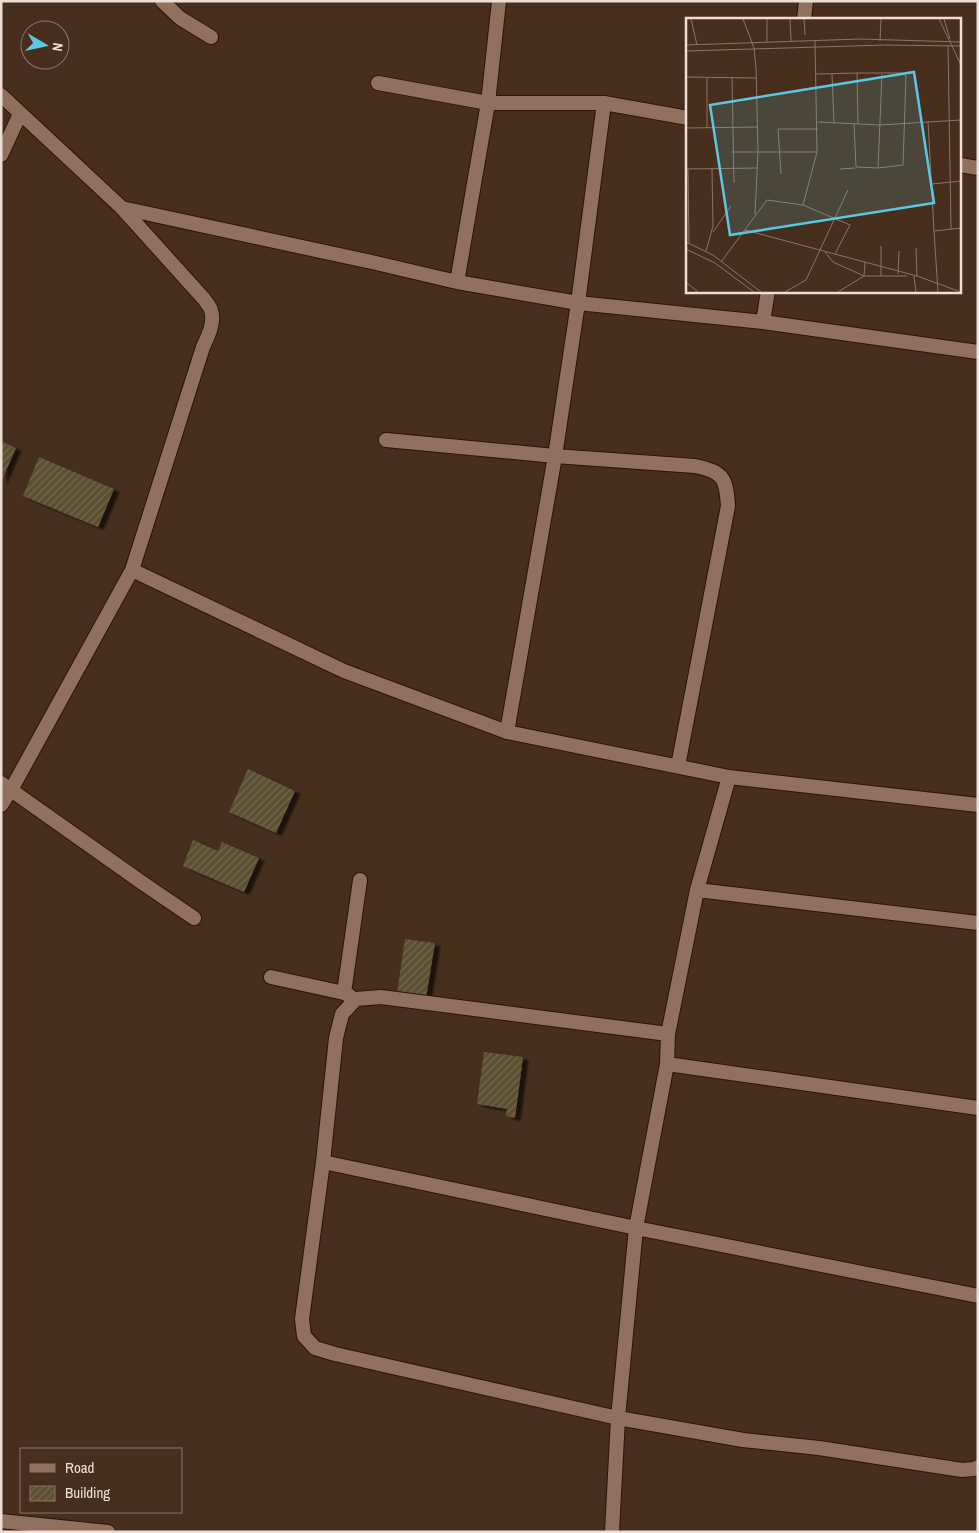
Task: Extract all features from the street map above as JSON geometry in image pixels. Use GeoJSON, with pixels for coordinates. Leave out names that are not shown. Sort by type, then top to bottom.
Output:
{"type":"FeatureCollection","features":[{"type":"Feature","properties":{"kind":"street"},"geometry":{"type":"LineString","coordinates":[[162,1],[180,18],[211,37]]}},
{"type":"Feature","properties":{"kind":"street"},"geometry":{"type":"LineString","coordinates":[[457,282],[488,102],[499,1]]}},
{"type":"Feature","properties":{"kind":"street"},"geometry":{"type":"LineString","coordinates":[[804,18],[806,1]]}},
{"type":"Feature","properties":{"kind":"street"},"geometry":{"type":"LineString","coordinates":[[378,83],[488,102],[604,103],[686,118]]}},
{"type":"Feature","properties":{"kind":"street"},"geometry":{"type":"LineString","coordinates":[[1,95],[122,208],[204,299],[211,310],[212,322],[210,334],[203,348],[132,570],[6,786],[1,805]]}},
{"type":"Feature","properties":{"kind":"street"},"geometry":{"type":"LineString","coordinates":[[507,732],[555,456],[578,303],[604,103]]}},
{"type":"Feature","properties":{"kind":"street"},"geometry":{"type":"LineString","coordinates":[[1,155],[20,114]]}},
{"type":"Feature","properties":{"kind":"street"},"geometry":{"type":"LineString","coordinates":[[962,165],[978,168]]}},
{"type":"Feature","properties":{"kind":"street"},"geometry":{"type":"LineString","coordinates":[[122,208],[457,282],[578,303],[763,322],[978,352]]}},
{"type":"Feature","properties":{"kind":"street"},"geometry":{"type":"LineString","coordinates":[[763,322],[768,292]]}},
{"type":"Feature","properties":{"kind":"street"},"geometry":{"type":"LineString","coordinates":[[386,440],[555,456],[695,466],[719,473],[726,485],[728,506],[678,766]]}},
{"type":"Feature","properties":{"kind":"street"},"geometry":{"type":"LineString","coordinates":[[132,570],[344,671],[507,732],[729,777],[978,805]]}},
{"type":"Feature","properties":{"kind":"street"},"geometry":{"type":"LineString","coordinates":[[612,1532],[618,1418],[636,1228],[667,1064],[668,1034],[697,890],[729,777]]}},
{"type":"Feature","properties":{"kind":"street"},"geometry":{"type":"LineString","coordinates":[[6,786],[194,918]]}},
{"type":"Feature","properties":{"kind":"street"},"geometry":{"type":"LineString","coordinates":[[360,880],[350,996],[342,1014],[336,1038],[323,1162],[302,1319],[304,1336],[315,1348],[345,1357],[618,1418],[743,1440],[819,1448],[962,1470],[974,1469],[978,1466]]}},
{"type":"Feature","properties":{"kind":"street"},"geometry":{"type":"LineString","coordinates":[[697,890],[978,923]]}},
{"type":"Feature","properties":{"kind":"street"},"geometry":{"type":"LineString","coordinates":[[271,977],[350,996],[381,997],[668,1034]]}},
{"type":"Feature","properties":{"kind":"street"},"geometry":{"type":"LineString","coordinates":[[667,1064],[978,1108]]}},
{"type":"Feature","properties":{"kind":"street"},"geometry":{"type":"LineString","coordinates":[[323,1162],[636,1228],[978,1296]]}},
{"type":"Feature","properties":{"kind":"street"},"geometry":{"type":"LineString","coordinates":[[1,1521],[108,1532]]}},
{"type":"Feature","properties":{"kind":"building"},"geometry":{"type":"Polygon","coordinates":[[[1,441],[16,448],[1,482],[1,441]]]}},
{"type":"Feature","properties":{"kind":"building"},"geometry":{"type":"Polygon","coordinates":[[[39,457],[114,489],[98,527],[23,496],[39,457]]]}},
{"type":"Feature","properties":{"kind":"building"},"geometry":{"type":"Polygon","coordinates":[[[248,769],[295,791],[276,833],[229,812],[248,769]]]}},
{"type":"Feature","properties":{"kind":"building"},"geometry":{"type":"Polygon","coordinates":[[[193,840],[218,851],[222,842],[259,858],[244,892],[183,866],[193,840]]]}},
{"type":"Feature","properties":{"kind":"building"},"geometry":{"type":"Polygon","coordinates":[[[405,939],[435,943],[426,998],[397,994],[405,939]]]}},
{"type":"Feature","properties":{"kind":"building"},"geometry":{"type":"Polygon","coordinates":[[[484,1052],[523,1057],[515,1118],[506,1116],[507,1109],[477,1104],[484,1052]]]}}]}
